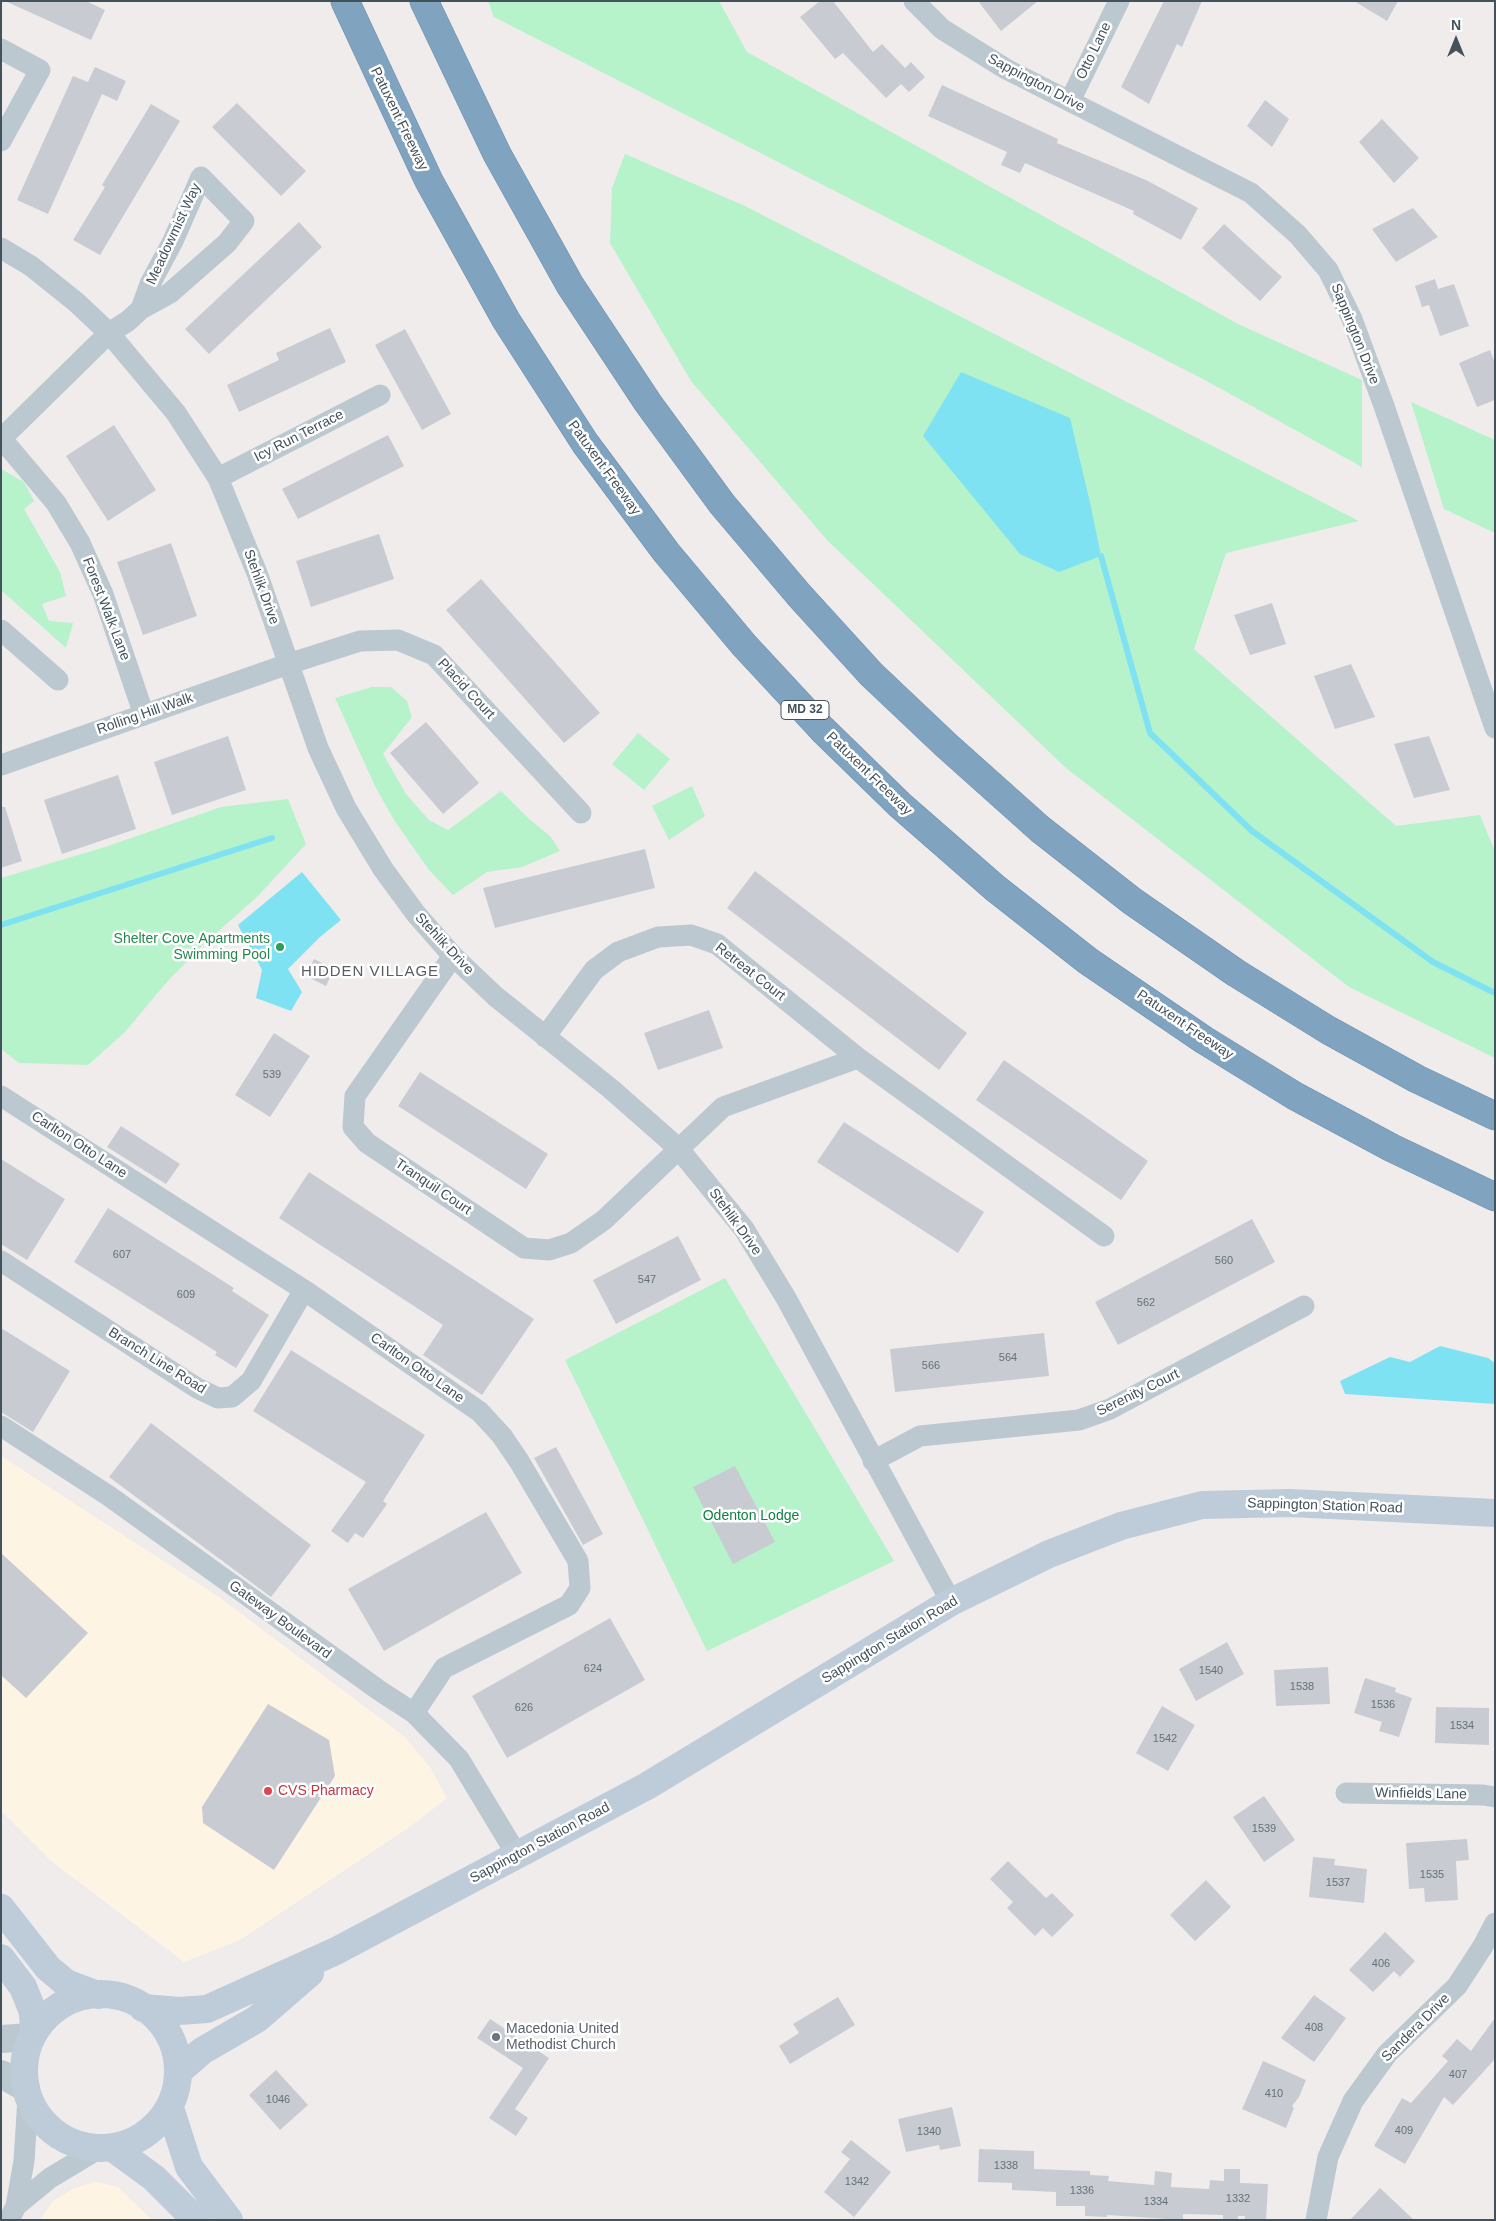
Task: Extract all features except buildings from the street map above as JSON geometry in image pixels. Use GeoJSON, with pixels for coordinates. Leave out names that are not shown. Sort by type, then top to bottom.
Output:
{"type":"FeatureCollection","features":[{"type":"Feature","properties":{"kind":"highway","name":"Patuxent Freeway"},"geometry":{"type":"LineString","coordinates":[[345,1],[429,182],[506,320],[585,443],[666,552],[744,645],[822,728],[900,805],[995,888],[1097,966],[1204,1040],[1295,1096],[1392,1148],[1495,1197]]}},
{"type":"Feature","properties":{"kind":"highway"},"geometry":{"type":"LineString","coordinates":[[424,1],[497,154],[570,285],[648,403],[722,504],[799,595],[871,674],[946,745],[1040,829],[1132,901],[1236,973],[1328,1030],[1417,1079],[1495,1116]]}},
{"type":"Feature","properties":{"kind":"main road","name":"Sappington Station Road"},"geometry":{"type":"LineString","coordinates":[[143,2008],[179,2011],[207,2009],[336,1951],[647,1786],[951,1602],[1049,1554],[1121,1526],[1202,1505],[1290,1502],[1495,1514]]}},
{"type":"Feature","properties":{"kind":"main road"},"geometry":{"type":"LineString","coordinates":[[1,1908],[48,1968],[66,1983],[98,1995]]}},
{"type":"Feature","properties":{"kind":"main road","name":"Sappington Station Road"},"geometry":{"type":"LineString","coordinates":[[179,2071],[202,2051],[257,2019],[336,1951]]}},
{"type":"Feature","properties":{"kind":"main road"},"geometry":{"type":"LineString","coordinates":[[1,1958],[23,1987],[33,2012],[33,2034],[23,2066],[27,2093],[41,2121],[62,2138],[86,2148],[106,2148],[132,2142],[154,2128],[170,2108],[176,2090],[179,2071],[176,2050],[167,2031],[153,2014],[133,2001],[110,1995],[85,1996],[68,2002],[53,2011],[33,2034]]}},
{"type":"Feature","properties":{"kind":"main road"},"geometry":{"type":"LineString","coordinates":[[170,2108],[189,2167],[229,2220]]}},
{"type":"Feature","properties":{"kind":"main road"},"geometry":{"type":"LineString","coordinates":[[106,2148],[154,2178],[196,2220]]}},
{"type":"Feature","properties":{"kind":"street","name":"Sappington Drive"},"geometry":{"type":"LineString","coordinates":[[914,1],[942,28],[1006,69],[1251,193],[1298,235],[1328,270],[1352,319],[1381,397],[1495,728]]}},
{"type":"Feature","properties":{"kind":"street","name":"Otto Lane"},"geometry":{"type":"LineString","coordinates":[[1070,101],[1119,1]]}},
{"type":"Feature","properties":{"kind":"street"},"geometry":{"type":"LineString","coordinates":[[1,49],[40,70],[1,141]]}},
{"type":"Feature","properties":{"kind":"street","name":"Meadowmist Way"},"geometry":{"type":"LineString","coordinates":[[1,438],[109,333],[142,309],[170,293],[227,243],[244,221],[201,177],[173,241],[150,284],[142,309]]}},
{"type":"Feature","properties":{"kind":"street","name":"Stehlik Drive"},"geometry":{"type":"LineString","coordinates":[[1,248],[38,272],[76,302],[109,333],[176,413],[218,478],[257,573],[318,748],[346,808],[383,869],[416,914],[453,956],[495,996],[611,1089],[678,1148],[744,1229],[786,1298],[951,1602]]}},
{"type":"Feature","properties":{"kind":"street","name":"Icy Run Terrace"},"geometry":{"type":"LineString","coordinates":[[218,478],[380,395]]}},
{"type":"Feature","properties":{"kind":"street","name":"Forest Walk Lane"},"geometry":{"type":"LineString","coordinates":[[1,438],[56,503],[80,543],[103,594],[144,715]]}},
{"type":"Feature","properties":{"kind":"street"},"geometry":{"type":"LineString","coordinates":[[1,630],[58,680]]}},
{"type":"Feature","properties":{"kind":"street","name":"Placid Court"},"geometry":{"type":"LineString","coordinates":[[288,664],[360,641],[398,640],[434,655],[580,813]]}},
{"type":"Feature","properties":{"kind":"street","name":"Rolling Hill Walk"},"geometry":{"type":"LineString","coordinates":[[1,765],[288,664]]}},
{"type":"Feature","properties":{"kind":"street","name":"Retreat Court"},"geometry":{"type":"LineString","coordinates":[[544,1037],[594,970],[618,952],[658,937],[691,935],[717,944],[858,1058],[1104,1236]]}},
{"type":"Feature","properties":{"kind":"street","name":"Tranquil Court"},"geometry":{"type":"LineString","coordinates":[[453,956],[355,1096],[353,1127],[367,1143],[524,1248],[549,1250],[570,1243],[604,1220],[678,1148]]}},
{"type":"Feature","properties":{"kind":"street"},"geometry":{"type":"LineString","coordinates":[[678,1148],[723,1107],[858,1058]]}},
{"type":"Feature","properties":{"kind":"street","name":"Carlton Otto Lane"},"geometry":{"type":"LineString","coordinates":[[1,1096],[304,1290],[480,1412],[502,1436],[519,1461],[578,1561],[580,1588],[569,1605],[444,1668],[414,1713]]}},
{"type":"Feature","properties":{"kind":"street","name":"Branch Line Road"},"geometry":{"type":"LineString","coordinates":[[1,1261],[197,1388],[218,1398],[232,1396],[251,1381],[304,1290]]}},
{"type":"Feature","properties":{"kind":"street","name":"Serenity Court"},"geometry":{"type":"LineString","coordinates":[[873,1461],[920,1436],[1079,1420],[1110,1409],[1304,1306]]}},
{"type":"Feature","properties":{"kind":"street","name":"Gateway Boulevard"},"geometry":{"type":"LineString","coordinates":[[1,1426],[109,1496],[372,1686],[414,1713],[460,1759],[517,1855]]}},
{"type":"Feature","properties":{"kind":"street","name":"Winfields Lane"},"geometry":{"type":"LineString","coordinates":[[1346,1793],[1483,1795],[1495,1797]]}},
{"type":"Feature","properties":{"kind":"street","name":"Sandera Drive"},"geometry":{"type":"LineString","coordinates":[[1316,2220],[1328,2157],[1353,2101],[1387,2054],[1457,1986],[1483,1946],[1495,1923]]}},
{"type":"Feature","properties":{"kind":"street"},"geometry":{"type":"LineString","coordinates":[[1,2038],[33,2034]]}},
{"type":"Feature","properties":{"kind":"street"},"geometry":{"type":"LineString","coordinates":[[1,2074],[27,2093],[24,2162],[12,2213]]}},
{"type":"Feature","properties":{"kind":"street"},"geometry":{"type":"LineString","coordinates":[[12,2213],[50,2178],[106,2148]]}},
{"type":"Feature","properties":{"kind":"shaded area"},"geometry":{"type":"Polygon","coordinates":[[[1,1456],[219,1597],[405,1737],[430,1767],[447,1798],[411,1826],[240,1940],[184,1962],[51,1861],[1,1811],[1,1456]]]}},
{"type":"Feature","properties":{"kind":"shaded area"},"geometry":{"type":"Polygon","coordinates":[[[96,2182],[118,2187],[152,2220],[40,2220],[54,2200],[75,2188],[96,2182]]]}},
{"type":"Feature","properties":{"kind":"green space"},"geometry":{"type":"Polygon","coordinates":[[[488,1],[719,1],[747,52],[1238,324],[1362,380],[1362,467],[1203,379],[494,17],[488,1]]]}},
{"type":"Feature","properties":{"kind":"green space"},"geometry":{"type":"Polygon","coordinates":[[[625,154],[745,206],[1359,521],[1226,553],[1194,649],[1396,826],[1480,815],[1495,852],[1495,1058],[1349,987],[1066,768],[827,540],[691,381],[610,243],[612,188],[625,154]]]}},
{"type":"Feature","properties":{"kind":"green space"},"geometry":{"type":"Polygon","coordinates":[[[1411,402],[1495,440],[1495,533],[1444,509],[1411,402]]]}},
{"type":"Feature","properties":{"kind":"green space"},"geometry":{"type":"Polygon","coordinates":[[[1,469],[24,482],[34,501],[24,509],[60,572],[66,596],[42,604],[49,621],[73,623],[66,648],[1,590],[1,469]]]}},
{"type":"Feature","properties":{"kind":"green space"},"geometry":{"type":"Polygon","coordinates":[[[372,687],[391,687],[407,701],[412,717],[383,754],[406,794],[429,820],[448,830],[501,791],[528,818],[550,836],[560,851],[522,867],[487,872],[453,895],[429,870],[394,820],[375,786],[335,698],[372,687]]]}},
{"type":"Feature","properties":{"kind":"green space"},"geometry":{"type":"Polygon","coordinates":[[[638,733],[670,759],[644,790],[612,764],[638,733]]]}},
{"type":"Feature","properties":{"kind":"green space"},"geometry":{"type":"Polygon","coordinates":[[[692,786],[705,816],[669,840],[652,806],[692,786]]]}},
{"type":"Feature","properties":{"kind":"green space"},"geometry":{"type":"Polygon","coordinates":[[[288,799],[306,844],[257,897],[205,943],[166,983],[125,1032],[88,1065],[19,1063],[1,1049],[1,878],[105,847],[221,807],[288,799]]]}},
{"type":"Feature","properties":{"kind":"green space","name":"Odenton Lodge"},"geometry":{"type":"Polygon","coordinates":[[[725,1278],[894,1561],[707,1651],[565,1360],[725,1278]]]}},
{"type":"Feature","properties":{"kind":"water"},"geometry":{"type":"Polygon","coordinates":[[[961,372],[1070,418],[1101,556],[1059,572],[1020,554],[923,436],[961,372]]]}},
{"type":"Feature","properties":{"kind":"water","name":"Shelter Cove Apartments Swimming Pool"},"geometry":{"type":"Polygon","coordinates":[[[302,872],[341,920],[320,937],[288,969],[302,992],[291,1011],[256,998],[262,970],[238,925],[302,872]]]}},
{"type":"Feature","properties":{"kind":"water"},"geometry":{"type":"Polygon","coordinates":[[[1440,1346],[1488,1358],[1495,1363],[1495,1404],[1345,1394],[1340,1381],[1390,1357],[1410,1362],[1440,1346]]]}},
{"type":"Feature","properties":{"kind":"waterway"},"geometry":{"type":"LineString","coordinates":[[1101,556],[1150,733],[1252,831],[1433,962],[1495,993]]}},
{"type":"Feature","properties":{"kind":"waterway"},"geometry":{"type":"LineString","coordinates":[[1,925],[272,838]]}},
{"type":"Feature","properties":{"kind":"place","name":"Shelter Cove Apartments Swimming Pool"},"geometry":{"type":"Point","coordinates":[280,947]}},
{"type":"Feature","properties":{"kind":"place","name":"CVS Pharmacy"},"geometry":{"type":"Point","coordinates":[268,1791]}},
{"type":"Feature","properties":{"kind":"place","name":"Macedonia United Methodist Church"},"geometry":{"type":"Point","coordinates":[496,2037]}},
{"type":"Feature","properties":{"kind":"district","name":"HIDDEN VILLAGE"},"geometry":{"type":"Point","coordinates":[370,972]}}]}
